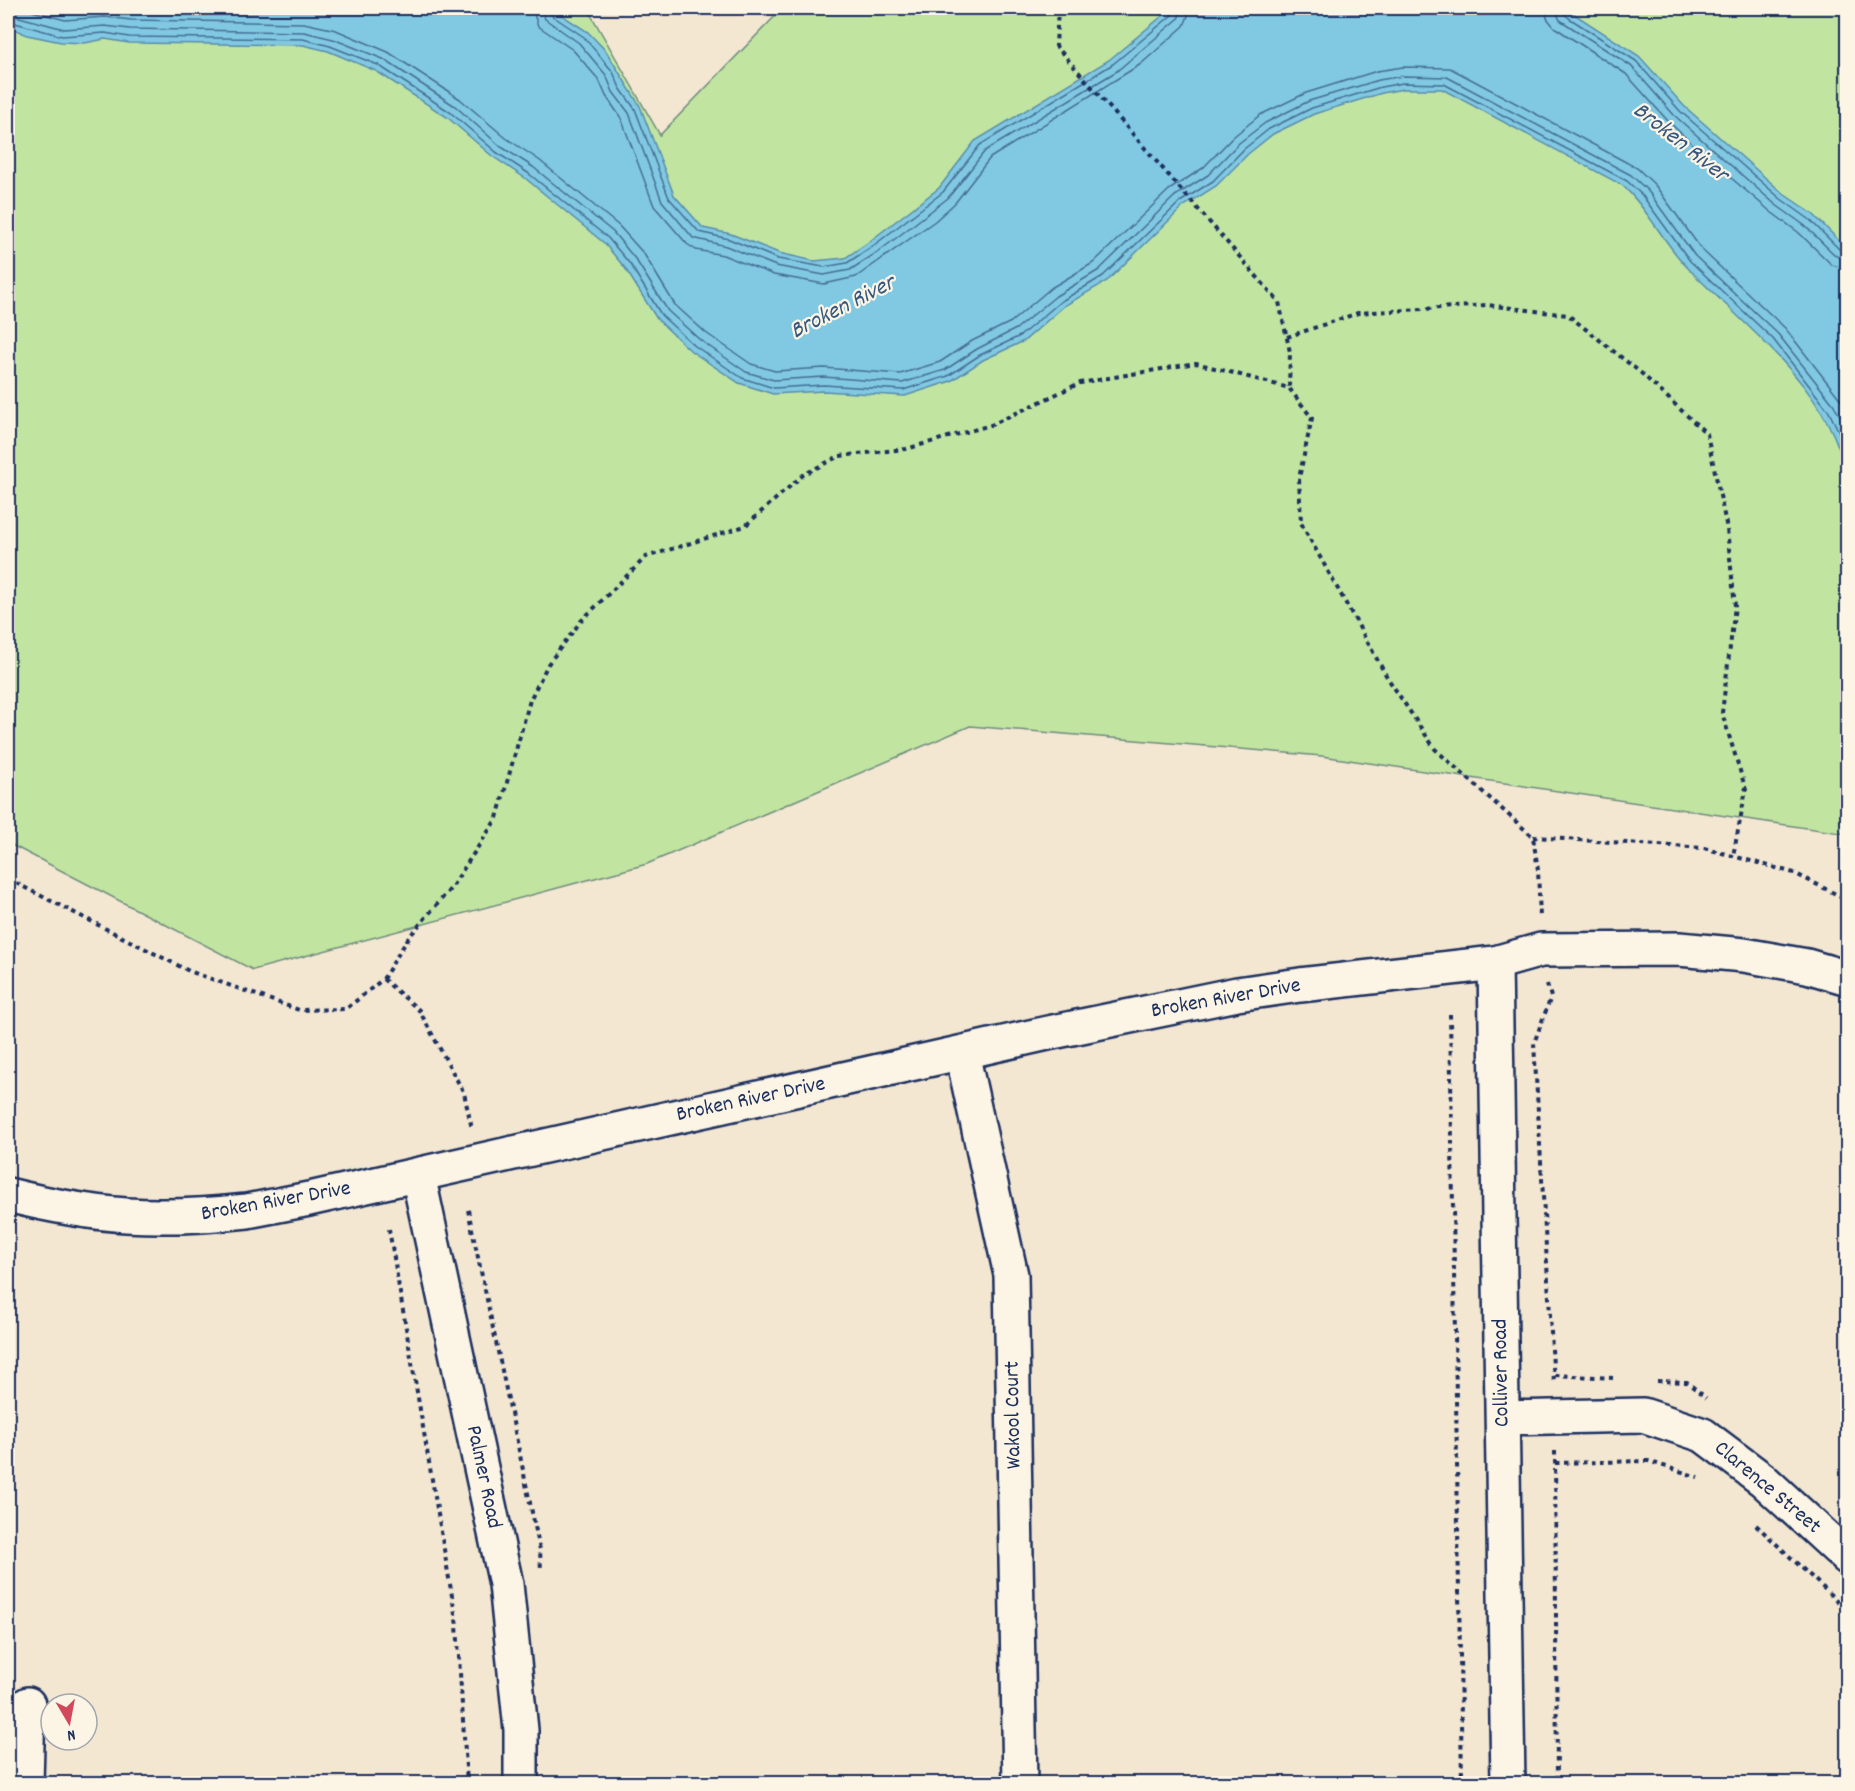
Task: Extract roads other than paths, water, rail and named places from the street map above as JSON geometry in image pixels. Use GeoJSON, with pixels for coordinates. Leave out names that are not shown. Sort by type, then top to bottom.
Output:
{"type":"FeatureCollection","features":[{"type":"Feature","properties":{"kind":"street","name":"Broken River Drive"},"geometry":{"type":"LineString","coordinates":[[1495,963],[1541,966],[1680,949]]}},
{"type":"Feature","properties":{"kind":"street","name":"Broken River Drive"},"geometry":{"type":"LineString","coordinates":[[8,1195],[64,1209],[125,1217],[185,1217],[247,1211],[1237,994],[1495,963],[1541,950],[1680,949],[1755,957],[1807,966],[1848,978]]}},
{"type":"Feature","properties":{"kind":"street","name":"Colliver Road"},"geometry":{"type":"LineString","coordinates":[[1495,963],[1508,1784]]}},
{"type":"Feature","properties":{"kind":"street","name":"Wakool Court"},"geometry":{"type":"LineString","coordinates":[[962,1053],[1011,1275],[1020,1784]]}},
{"type":"Feature","properties":{"kind":"street","name":"Palmer Road"},"geometry":{"type":"LineString","coordinates":[[418,1175],[506,1584],[521,1730],[521,1784]]}},
{"type":"Feature","properties":{"kind":"street","name":"Clarence Street"},"geometry":{"type":"LineString","coordinates":[[1503,1418],[1643,1415],[1703,1435],[1763,1480],[1848,1558]]}},
{"type":"Feature","properties":{"kind":"street"},"geometry":{"type":"LineString","coordinates":[[27,1784],[28,1704]]}},
{"type":"Feature","properties":{"kind":"water","name":"Broken River"},"geometry":{"type":"Polygon","coordinates":[[[8,8],[551,8],[588,32],[606,51],[640,106],[674,195],[703,228],[731,234],[779,253],[814,261],[845,258],[870,241],[939,188],[975,141],[1109,60],[1172,8],[1565,8],[1639,56],[1684,106],[1785,195],[1813,214],[1847,249],[1847,485],[1840,452],[1827,422],[1808,393],[1786,365],[1687,267],[1640,204],[1622,185],[1442,89],[1403,89],[1382,93],[1314,114],[1273,134],[1248,154],[1216,186],[1184,206],[1107,281],[1064,306],[1024,341],[983,360],[951,381],[905,396],[824,391],[773,394],[739,383],[691,351],[657,319],[625,268],[604,243],[525,178],[492,156],[447,117],[376,71],[328,51],[303,45],[129,43],[105,39],[85,43],[61,42],[27,35],[8,26],[8,8]]]}}]}
